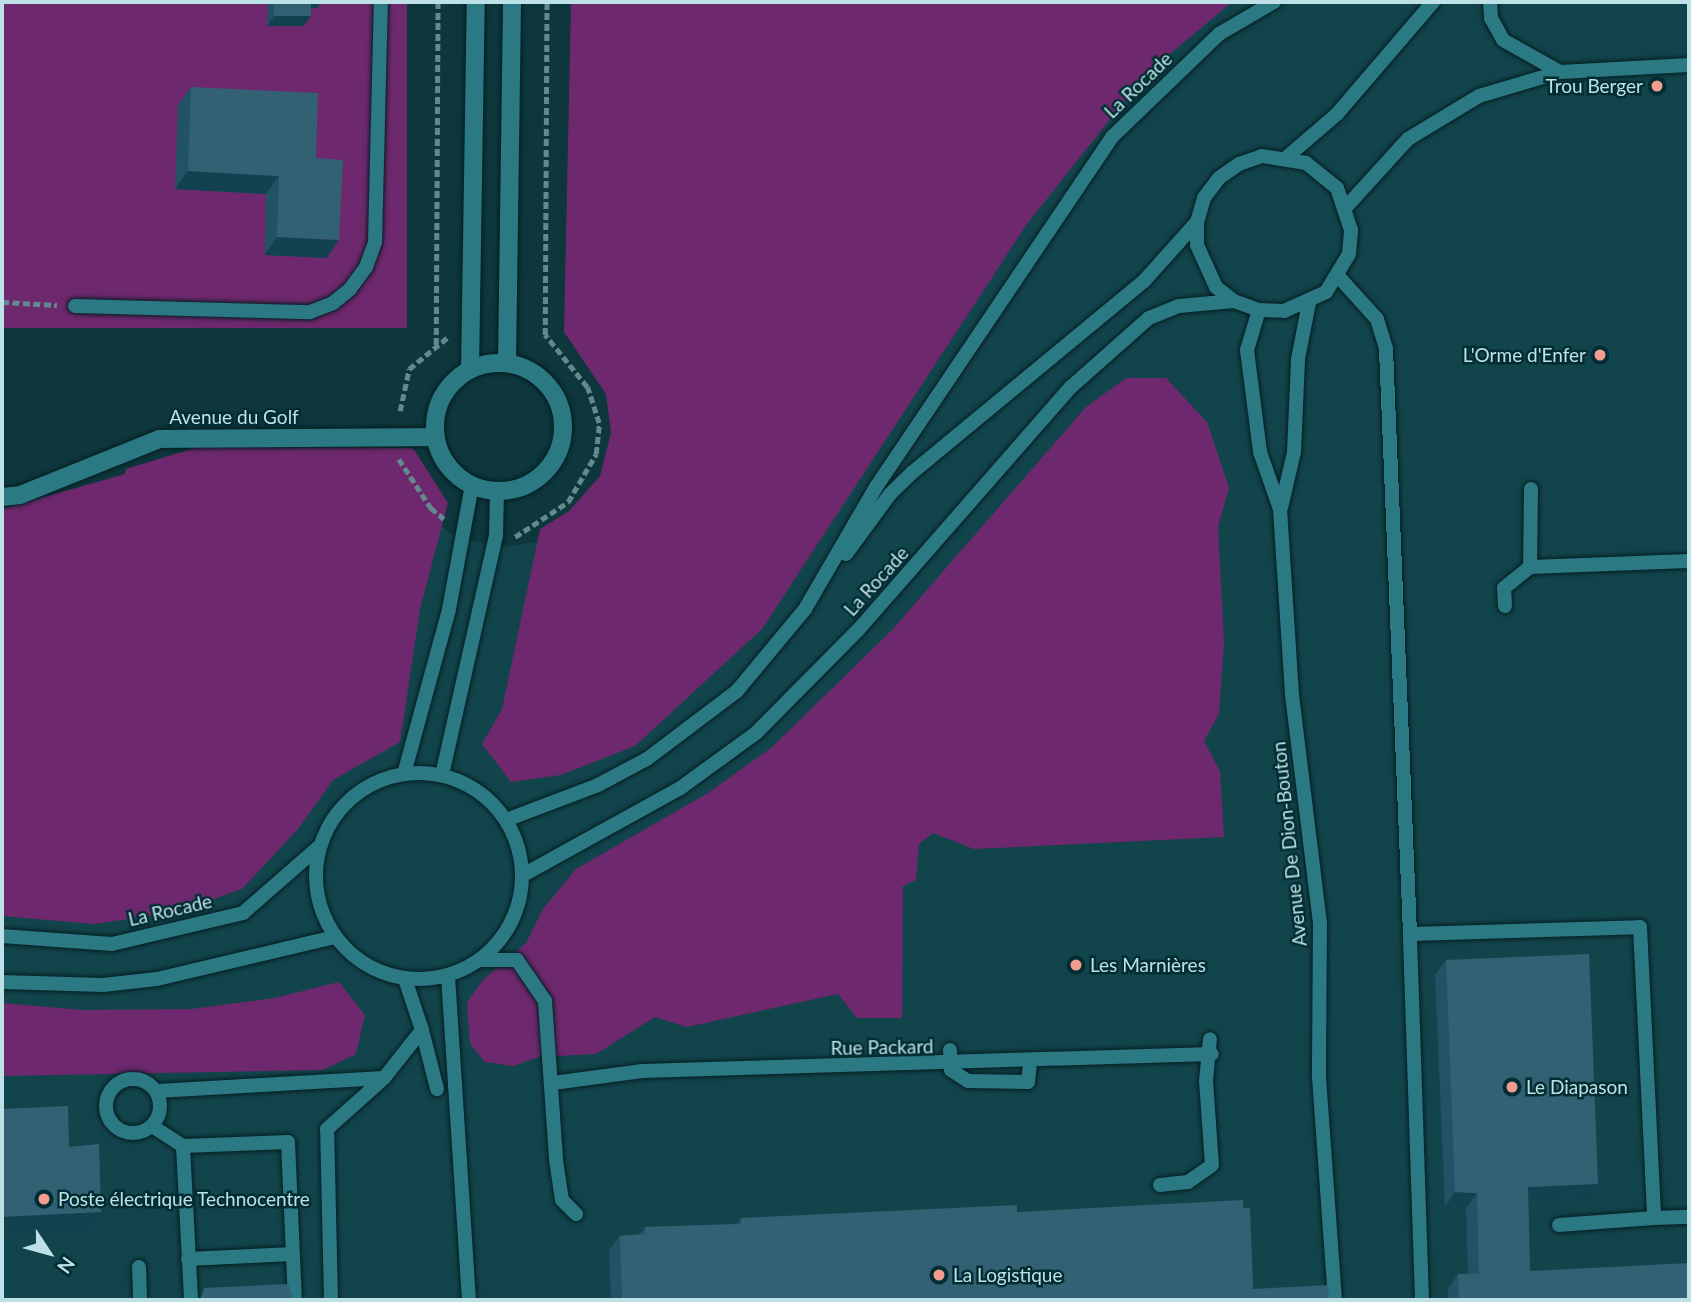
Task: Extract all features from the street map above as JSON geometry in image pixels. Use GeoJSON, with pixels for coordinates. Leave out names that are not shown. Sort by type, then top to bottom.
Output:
{"type":"FeatureCollection","features":[{"type":"Feature","properties":{"kind":"street"},"geometry":{"type":"LineString","coordinates":[[470,369],[476,2]]}},
{"type":"Feature","properties":{"kind":"street"},"geometry":{"type":"LineString","coordinates":[[507,363],[512,2]]}},
{"type":"Feature","properties":{"kind":"street"},"geometry":{"type":"LineString","coordinates":[[507,363],[529,369],[547,383],[563,415],[563,438],[555,458],[541,475],[522,487],[497,491],[472,485],[443,458],[436,437],[436,415],[449,387],[470,369],[507,363]]}},
{"type":"Feature","properties":{"kind":"street","name":"Avenue du Golf"},"geometry":{"type":"LineString","coordinates":[[2,497],[20,495],[159,439],[436,437]]}},
{"type":"Feature","properties":{"kind":"lane"},"geometry":{"type":"LineString","coordinates":[[75,306],[310,312],[332,303],[350,289],[366,268],[375,242],[381,2]]}},
{"type":"Feature","properties":{"kind":"lane","name":"La Rocade"},"geometry":{"type":"LineString","coordinates":[[805,609],[876,487],[1112,137],[1220,33],[1274,2]]}},
{"type":"Feature","properties":{"kind":"lane"},"geometry":{"type":"LineString","coordinates":[[1287,157],[1337,114],[1433,2]]}},
{"type":"Feature","properties":{"kind":"lane"},"geometry":{"type":"LineString","coordinates":[[1490,2],[1491,18],[1503,40],[1529,58],[1560,72]]}},
{"type":"Feature","properties":{"kind":"lane"},"geometry":{"type":"LineString","coordinates":[[1347,206],[1408,139],[1479,96],[1560,72],[1689,65]]}},
{"type":"Feature","properties":{"kind":"lane"},"geometry":{"type":"LineString","coordinates":[[1287,157],[1323,173],[1347,206],[1351,230],[1349,254],[1338,276],[1309,303],[1284,311],[1259,310],[1234,301],[1216,287],[1203,267],[1197,222],[1204,198],[1219,178],[1250,160],[1287,157]]}},
{"type":"Feature","properties":{"kind":"lane","name":"La Rocade"},"geometry":{"type":"LineString","coordinates":[[506,820],[598,785],[694,727],[737,691],[805,609],[890,495],[1144,281],[1197,222]]}},
{"type":"Feature","properties":{"kind":"lane"},"geometry":{"type":"LineString","coordinates":[[1338,276],[1377,319],[1386,349],[1422,1300]]}},
{"type":"Feature","properties":{"kind":"lane","name":"La Rocade"},"geometry":{"type":"LineString","coordinates":[[523,875],[679,789],[756,733],[859,629],[1063,396],[1134,330],[1179,306],[1234,301]]}},
{"type":"Feature","properties":{"kind":"lane","name":"Avenue De Dion-Bouton"},"geometry":{"type":"LineString","coordinates":[[1280,509],[1294,452],[1298,359],[1309,303]]}},
{"type":"Feature","properties":{"kind":"lane","name":"Avenue De Dion-Bouton"},"geometry":{"type":"LineString","coordinates":[[1259,310],[1248,361],[1260,452],[1280,509],[1292,695],[1320,922],[1320,1077],[1335,1300]]}},
{"type":"Feature","properties":{"kind":"lane"},"geometry":{"type":"LineString","coordinates":[[404,774],[449,609],[472,485]]}},
{"type":"Feature","properties":{"kind":"lane"},"geometry":{"type":"LineString","coordinates":[[1530,567],[1531,489]]}},
{"type":"Feature","properties":{"kind":"lane"},"geometry":{"type":"LineString","coordinates":[[442,775],[496,535],[497,491]]}},
{"type":"Feature","properties":{"kind":"lane"},"geometry":{"type":"LineString","coordinates":[[1505,606],[1504,588],[1530,567],[1689,561]]}},
{"type":"Feature","properties":{"kind":"lane"},"geometry":{"type":"LineString","coordinates":[[404,774],[442,775],[489,799],[506,820],[519,846],[523,875],[519,904],[508,930],[480,960],[447,976],[405,979],[378,972],[354,957],[335,937],[320,908],[316,876],[321,845],[330,824],[353,797],[382,779],[404,774]]}},
{"type":"Feature","properties":{"kind":"lane","name":"La Rocade"},"geometry":{"type":"LineString","coordinates":[[2,936],[112,944],[243,913],[321,845]]}},
{"type":"Feature","properties":{"kind":"lane"},"geometry":{"type":"LineString","coordinates":[[1410,934],[1640,927],[1654,1218]]}},
{"type":"Feature","properties":{"kind":"lane"},"geometry":{"type":"LineString","coordinates":[[2,982],[103,985],[156,979],[335,937]]}},
{"type":"Feature","properties":{"kind":"lane"},"geometry":{"type":"LineString","coordinates":[[480,960],[517,960],[545,1001],[562,1200],[576,1214]]}},
{"type":"Feature","properties":{"kind":"lane"},"geometry":{"type":"LineString","coordinates":[[447,976],[469,1300]]}},
{"type":"Feature","properties":{"kind":"lane"},"geometry":{"type":"LineString","coordinates":[[405,979],[437,1089]]}},
{"type":"Feature","properties":{"kind":"lane"},"geometry":{"type":"LineString","coordinates":[[331,1300],[327,1129],[384,1078],[422,1030]]}},
{"type":"Feature","properties":{"kind":"lane","name":"Rue Packard"},"geometry":{"type":"LineString","coordinates":[[553,1083],[642,1071],[950,1057],[1030,1062],[1211,1046],[1206,1081],[1212,1165],[1188,1182],[1160,1185]]}},
{"type":"Feature","properties":{"kind":"lane"},"geometry":{"type":"LineString","coordinates":[[950,1057],[968,1081],[1030,1084],[1030,1062]]}},
{"type":"Feature","properties":{"kind":"lane"},"geometry":{"type":"LineString","coordinates":[[157,1091],[161,1105],[152,1126],[139,1133],[121,1131],[110,1121],[106,1102],[114,1085],[132,1078],[157,1091],[384,1078]]}},
{"type":"Feature","properties":{"kind":"lane"},"geometry":{"type":"LineString","coordinates":[[152,1126],[183,1146],[288,1142],[295,1300]]}},
{"type":"Feature","properties":{"kind":"lane"},"geometry":{"type":"LineString","coordinates":[[183,1146],[191,1300]]}},
{"type":"Feature","properties":{"kind":"lane"},"geometry":{"type":"LineString","coordinates":[[1559,1225],[1689,1217]]}},
{"type":"Feature","properties":{"kind":"lane"},"geometry":{"type":"LineString","coordinates":[[188,1259],[293,1254]]}},
{"type":"Feature","properties":{"kind":"lane"},"geometry":{"type":"LineString","coordinates":[[139,1267],[140,1300]]}},
{"type":"Feature","properties":{"kind":"path"},"geometry":{"type":"LineString","coordinates":[[436,345],[438,2]]}},
{"type":"Feature","properties":{"kind":"path"},"geometry":{"type":"LineString","coordinates":[[512,539],[568,502],[596,454],[599,423],[587,387],[545,335],[547,2]]}},
{"type":"Feature","properties":{"kind":"path"},"geometry":{"type":"LineString","coordinates":[[2,302],[75,306]]}},
{"type":"Feature","properties":{"kind":"path"},"geometry":{"type":"LineString","coordinates":[[400,411],[410,369],[436,345],[457,331]]}},
{"type":"Feature","properties":{"kind":"path"},"geometry":{"type":"LineString","coordinates":[[398,456],[431,508],[451,523]]}},
{"type":"Feature","properties":{"kind":"shaded area"},"geometry":{"type":"Polygon","coordinates":[[[2,2],[407,2],[407,328],[2,328],[2,2]]]}},
{"type":"Feature","properties":{"kind":"shaded area"},"geometry":{"type":"Polygon","coordinates":[[[571,2],[1232,2],[1146,74],[1027,224],[762,629],[635,746],[561,775],[511,782],[482,744],[502,709],[540,529],[569,511],[600,476],[611,433],[606,394],[564,332],[571,2]]]}},
{"type":"Feature","properties":{"kind":"shaded area"},"geometry":{"type":"Polygon","coordinates":[[[573,2],[1689,2],[1689,1300],[2,1300],[2,533],[400,491],[456,538],[501,547],[540,542],[595,502],[614,443],[573,2]]]}},
{"type":"Feature","properties":{"kind":"shaded area"},"geometry":{"type":"Polygon","coordinates":[[[1126,378],[1166,378],[1207,422],[1229,488],[1218,527],[1224,642],[1219,714],[1204,741],[1220,771],[1224,837],[974,849],[933,833],[919,844],[916,880],[903,886],[902,1018],[857,1018],[838,994],[687,1027],[655,1017],[596,1054],[539,1057],[513,1066],[485,1062],[470,1044],[467,1002],[483,980],[526,943],[543,909],[576,869],[708,793],[771,748],[892,630],[1086,407],[1126,378]]]}},
{"type":"Feature","properties":{"kind":"shaded area"},"geometry":{"type":"Polygon","coordinates":[[[198,447],[413,448],[448,503],[420,609],[400,742],[333,780],[298,829],[242,889],[176,912],[94,924],[2,916],[2,509],[125,474],[126,469],[198,447]]]}},
{"type":"Feature","properties":{"kind":"shaded area"},"geometry":{"type":"Polygon","coordinates":[[[339,982],[365,1015],[356,1054],[323,1070],[2,1076],[2,1003],[82,1010],[191,1009],[275,998],[339,982]]]}},
{"type":"Feature","properties":{"kind":"building"},"geometry":{"type":"Polygon","coordinates":[[[274,2],[311,2],[311,16],[274,16],[274,2]]]}},
{"type":"Feature","properties":{"kind":"building"},"geometry":{"type":"Polygon","coordinates":[[[191,87],[318,93],[316,158],[343,160],[339,240],[277,237],[279,176],[188,171],[191,87]]]}},
{"type":"Feature","properties":{"kind":"building","name":"Le Diapason"},"geometry":{"type":"Polygon","coordinates":[[[1589,954],[1598,1184],[1528,1187],[1530,1271],[1689,1263],[1689,1300],[1459,1300],[1458,1274],[1479,1274],[1477,1193],[1455,1192],[1446,960],[1589,954]]]}},
{"type":"Feature","properties":{"kind":"building","name":"Poste électrique Technocentre"},"geometry":{"type":"Polygon","coordinates":[[[68,1106],[69,1147],[99,1144],[101,1212],[2,1217],[2,1109],[68,1106]]]}},
{"type":"Feature","properties":{"kind":"building","name":"La Logistique"},"geometry":{"type":"Polygon","coordinates":[[[1243,1200],[1243,1208],[1250,1208],[1253,1289],[1328,1285],[1329,1300],[622,1300],[620,1236],[646,1234],[645,1227],[741,1224],[741,1218],[1017,1205],[1017,1212],[1243,1200]]]}},
{"type":"Feature","properties":{"kind":"building"},"geometry":{"type":"Polygon","coordinates":[[[288,1284],[294,1300],[200,1300],[204,1288],[288,1284]]]}},
{"type":"Feature","properties":{"kind":"place","name":"Trou Berger"},"geometry":{"type":"Point","coordinates":[1657,86]}},
{"type":"Feature","properties":{"kind":"place","name":"L'Orme d'Enfer"},"geometry":{"type":"Point","coordinates":[1600,355]}},
{"type":"Feature","properties":{"kind":"place","name":"Les Marnières"},"geometry":{"type":"Point","coordinates":[1076,965]}},
{"type":"Feature","properties":{"kind":"place","name":"Le Diapason"},"geometry":{"type":"Point","coordinates":[1512,1087]}},
{"type":"Feature","properties":{"kind":"place","name":"Poste électrique Technocentre"},"geometry":{"type":"Point","coordinates":[44,1199]}},
{"type":"Feature","properties":{"kind":"place","name":"La Logistique"},"geometry":{"type":"Point","coordinates":[939,1275]}}]}
